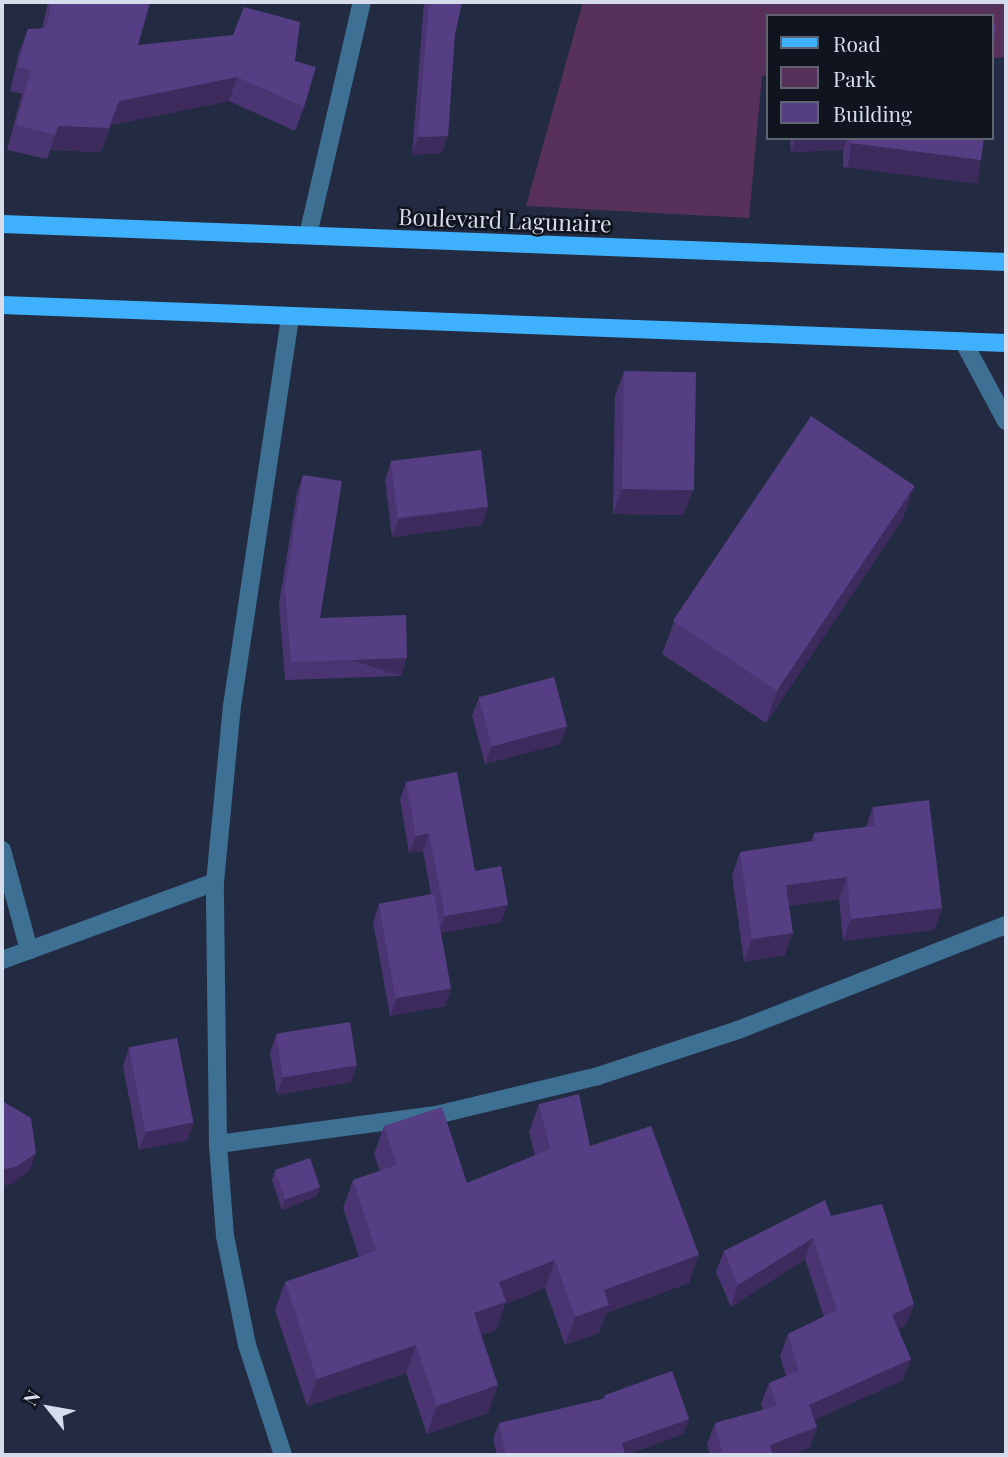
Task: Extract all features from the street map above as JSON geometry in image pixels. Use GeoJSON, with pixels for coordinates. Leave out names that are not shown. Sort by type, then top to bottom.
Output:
{"type":"FeatureCollection","features":[{"type":"Feature","properties":{"kind":"main road","name":"Boulevard Lagunaire"},"geometry":{"type":"LineString","coordinates":[[2,224],[1006,262]]}},
{"type":"Feature","properties":{"kind":"main road"},"geometry":{"type":"LineString","coordinates":[[2,305],[1006,343]]}},
{"type":"Feature","properties":{"kind":"street"},"geometry":{"type":"LineString","coordinates":[[308,235],[362,2]]}},
{"type":"Feature","properties":{"kind":"street"},"geometry":{"type":"LineString","coordinates":[[283,1455],[247,1345],[225,1236],[218,1144],[215,882],[232,706],[290,316]]}},
{"type":"Feature","properties":{"kind":"street"},"geometry":{"type":"LineString","coordinates":[[963,341],[1006,421]]}},
{"type":"Feature","properties":{"kind":"street"},"geometry":{"type":"LineString","coordinates":[[2,850],[29,950]]}},
{"type":"Feature","properties":{"kind":"street"},"geometry":{"type":"LineString","coordinates":[[2,960],[215,882]]}},
{"type":"Feature","properties":{"kind":"street"},"geometry":{"type":"LineString","coordinates":[[218,1144],[436,1115],[598,1076],[737,1030],[1006,925]]}},
{"type":"Feature","properties":{"kind":"green space"},"geometry":{"type":"Polygon","coordinates":[[[583,2],[1006,2],[1006,57],[994,58],[994,14],[766,14],[766,75],[762,76],[749,218],[526,206],[583,2]]]}},
{"type":"Feature","properties":{"kind":"building"},"geometry":{"type":"Polygon","coordinates":[[[52,2],[150,2],[138,45],[233,35],[244,7],[300,22],[295,61],[316,67],[304,107],[237,77],[119,101],[109,128],[58,126],[55,135],[16,125],[31,70],[18,67],[28,29],[46,28],[52,2]]]}},
{"type":"Feature","properties":{"kind":"building"},"geometry":{"type":"Polygon","coordinates":[[[429,2],[462,2],[455,34],[448,136],[418,137],[429,2]]]}},
{"type":"Feature","properties":{"kind":"building"},"geometry":{"type":"Polygon","coordinates":[[[851,140],[984,140],[981,160],[851,143],[851,140]]]}},
{"type":"Feature","properties":{"kind":"building"},"geometry":{"type":"Polygon","coordinates":[[[624,371],[696,372],[694,490],[622,489],[624,371]]]}},
{"type":"Feature","properties":{"kind":"building"},"geometry":{"type":"Polygon","coordinates":[[[811,416],[915,486],[777,691],[673,621],[811,416]]]}},
{"type":"Feature","properties":{"kind":"building"},"geometry":{"type":"Polygon","coordinates":[[[481,450],[488,507],[398,518],[391,461],[481,450]]]}},
{"type":"Feature","properties":{"kind":"building"},"geometry":{"type":"Polygon","coordinates":[[[303,475],[342,481],[320,618],[406,615],[407,658],[291,662],[285,586],[303,475]]]}},
{"type":"Feature","properties":{"kind":"building"},"geometry":{"type":"Polygon","coordinates":[[[554,677],[567,726],[492,746],[479,697],[554,677]]]}},
{"type":"Feature","properties":{"kind":"building"},"geometry":{"type":"Polygon","coordinates":[[[457,772],[475,871],[501,866],[508,905],[445,916],[429,833],[416,836],[406,782],[457,772]]]}},
{"type":"Feature","properties":{"kind":"building"},"geometry":{"type":"Polygon","coordinates":[[[929,800],[942,908],[851,919],[847,877],[786,885],[793,933],[752,939],[740,852],[815,841],[814,833],[875,826],[873,807],[929,800]]]}},
{"type":"Feature","properties":{"kind":"building"},"geometry":{"type":"Polygon","coordinates":[[[434,894],[451,989],[396,998],[379,904],[434,894]]]}},
{"type":"Feature","properties":{"kind":"building"},"geometry":{"type":"Polygon","coordinates":[[[350,1022],[357,1065],[283,1077],[276,1034],[350,1022]]]}},
{"type":"Feature","properties":{"kind":"building"},"geometry":{"type":"Polygon","coordinates":[[[177,1038],[193,1122],[145,1132],[129,1047],[177,1038]]]}},
{"type":"Feature","properties":{"kind":"building"},"geometry":{"type":"Polygon","coordinates":[[[579,1094],[590,1146],[651,1126],[699,1255],[604,1290],[609,1305],[575,1317],[555,1260],[499,1282],[506,1302],[474,1313],[498,1385],[437,1406],[416,1345],[317,1379],[285,1282],[376,1251],[353,1180],[397,1165],[384,1126],[442,1107],[467,1183],[550,1149],[539,1104],[579,1094]]]}},
{"type":"Feature","properties":{"kind":"building"},"geometry":{"type":"Polygon","coordinates":[[[2,1101],[31,1118],[36,1153],[18,1166],[2,1170],[2,1101]]]}},
{"type":"Feature","properties":{"kind":"building"},"geometry":{"type":"Polygon","coordinates":[[[310,1158],[320,1187],[285,1199],[275,1170],[310,1158]]]}},
{"type":"Feature","properties":{"kind":"building"},"geometry":{"type":"Polygon","coordinates":[[[825,1200],[831,1216],[882,1204],[914,1304],[892,1315],[911,1359],[809,1405],[817,1427],[770,1445],[773,1455],[723,1455],[715,1423],[777,1406],[769,1383],[799,1371],[788,1334],[837,1310],[813,1238],[738,1285],[724,1251],[825,1200]]]}},
{"type":"Feature","properties":{"kind":"building"},"geometry":{"type":"Polygon","coordinates":[[[672,1371],[689,1419],[622,1443],[625,1455],[506,1455],[499,1423],[606,1398],[605,1395],[672,1371]]]}}]}
